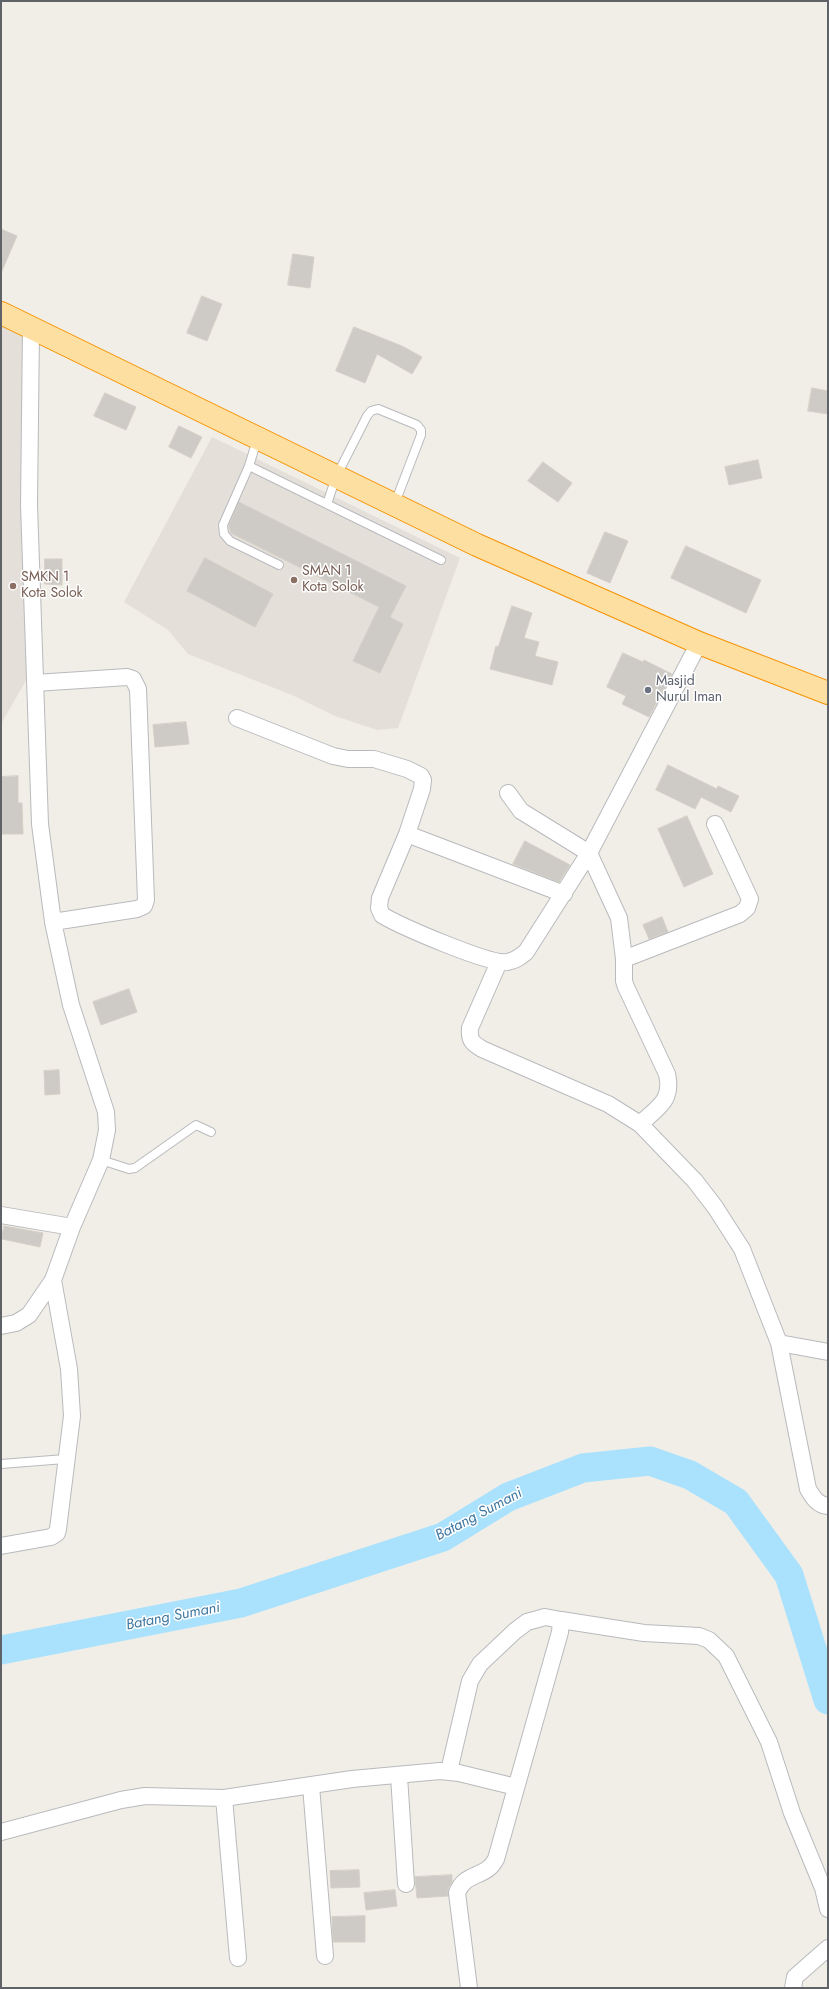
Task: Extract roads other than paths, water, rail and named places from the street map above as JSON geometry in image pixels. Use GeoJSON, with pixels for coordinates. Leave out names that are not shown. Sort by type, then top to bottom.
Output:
{"type":"FeatureCollection","features":[{"type":"Feature","properties":{"kind":"highway"},"geometry":{"type":"LineString","coordinates":[[1,313],[31,329],[477,545],[699,643],[828,693]]}},
{"type":"Feature","properties":{"kind":"street"},"geometry":{"type":"LineString","coordinates":[[1,1326],[16,1323],[29,1315],[53,1280],[72,1227],[101,1160],[107,1130],[106,1112],[72,1005],[53,922],[40,824],[30,505],[31,329]]}},
{"type":"Feature","properties":{"kind":"street"},"geometry":{"type":"LineString","coordinates":[[237,718],[333,756],[348,759],[374,758],[407,769],[421,776],[423,780],[422,789],[407,834],[380,898],[382,915],[467,952],[499,962],[507,962],[519,959],[526,952],[564,894],[589,852],[699,643]]}},
{"type":"Feature","properties":{"kind":"street"},"geometry":{"type":"LineString","coordinates":[[36,683],[127,677],[133,679],[138,689],[146,900],[144,906],[138,909],[53,922]]}},
{"type":"Feature","properties":{"kind":"street"},"geometry":{"type":"LineString","coordinates":[[508,793],[522,811],[589,852],[617,914],[624,959],[624,981],[628,994],[667,1074],[669,1082],[669,1090],[663,1103],[640,1124]]}},
{"type":"Feature","properties":{"kind":"street"},"geometry":{"type":"LineString","coordinates":[[624,959],[740,914],[747,908],[750,899],[715,824]]}},
{"type":"Feature","properties":{"kind":"street"},"geometry":{"type":"LineString","coordinates":[[407,834],[564,894]]}},
{"type":"Feature","properties":{"kind":"street"},"geometry":{"type":"LineString","coordinates":[[499,962],[470,1028],[469,1038],[473,1044],[608,1104],[640,1124],[695,1181],[715,1207],[748,1263],[779,1343],[808,1488],[815,1500],[823,1506],[828,1506]]}},
{"type":"Feature","properties":{"kind":"street"},"geometry":{"type":"LineString","coordinates":[[1,1215],[72,1227]]}},
{"type":"Feature","properties":{"kind":"street"},"geometry":{"type":"LineString","coordinates":[[1,1546],[51,1537],[57,1533],[65,1459],[72,1416],[69,1369],[53,1280]]}},
{"type":"Feature","properties":{"kind":"street"},"geometry":{"type":"LineString","coordinates":[[779,1343],[828,1352]]}},
{"type":"Feature","properties":{"kind":"street"},"geometry":{"type":"LineString","coordinates":[[449,1771],[470,1681],[480,1664],[515,1631],[527,1622],[545,1617],[644,1633],[700,1636],[709,1640],[726,1656],[769,1742],[792,1813],[822,1888],[828,1909]]}},
{"type":"Feature","properties":{"kind":"street"},"geometry":{"type":"LineString","coordinates":[[469,1988],[457,1893],[460,1885],[464,1881],[493,1866],[560,1632],[561,1620]]}},
{"type":"Feature","properties":{"kind":"street"},"geometry":{"type":"LineString","coordinates":[[1,1832],[121,1800],[146,1796],[224,1798],[352,1779],[449,1771],[516,1787]]}},
{"type":"Feature","properties":{"kind":"street"},"geometry":{"type":"LineString","coordinates":[[399,1776],[406,1884]]}},
{"type":"Feature","properties":{"kind":"street"},"geometry":{"type":"LineString","coordinates":[[310,1786],[326,1956]]}},
{"type":"Feature","properties":{"kind":"street"},"geometry":{"type":"LineString","coordinates":[[224,1798],[238,1958]]}},
{"type":"Feature","properties":{"kind":"street"},"geometry":{"type":"LineString","coordinates":[[793,1988],[795,1977],[828,1948]]}},
{"type":"Feature","properties":{"kind":"lane"},"geometry":{"type":"LineString","coordinates":[[327,504],[336,477],[367,416],[371,411],[378,409],[417,425],[421,435],[394,505]]}},
{"type":"Feature","properties":{"kind":"lane"},"geometry":{"type":"LineString","coordinates":[[257,439],[249,466],[223,525],[224,534],[230,541],[279,565]]}},
{"type":"Feature","properties":{"kind":"lane"},"geometry":{"type":"LineString","coordinates":[[249,466],[441,560]]}},
{"type":"Feature","properties":{"kind":"lane"},"geometry":{"type":"LineString","coordinates":[[101,1160],[129,1169],[134,1168],[196,1125],[211,1132]]}},
{"type":"Feature","properties":{"kind":"lane"},"geometry":{"type":"LineString","coordinates":[[1,1464],[65,1459]]}},
{"type":"Feature","properties":{"kind":"waterway","name":"Batang Sumani"},"geometry":{"type":"LineString","coordinates":[[1,1650],[241,1603],[443,1537],[508,1497],[583,1468],[650,1461],[690,1475],[736,1502],[789,1575],[828,1700]]}},
{"type":"Feature","properties":{"kind":"place","name":"SMAN 1 Kota Solok"},"geometry":{"type":"Point","coordinates":[294,580]}},
{"type":"Feature","properties":{"kind":"place","name":"SMKN 1 Kota Solok"},"geometry":{"type":"Point","coordinates":[13,586]}},
{"type":"Feature","properties":{"kind":"place","name":"Masjid Nurul Iman"},"geometry":{"type":"Point","coordinates":[648,690]}}]}
